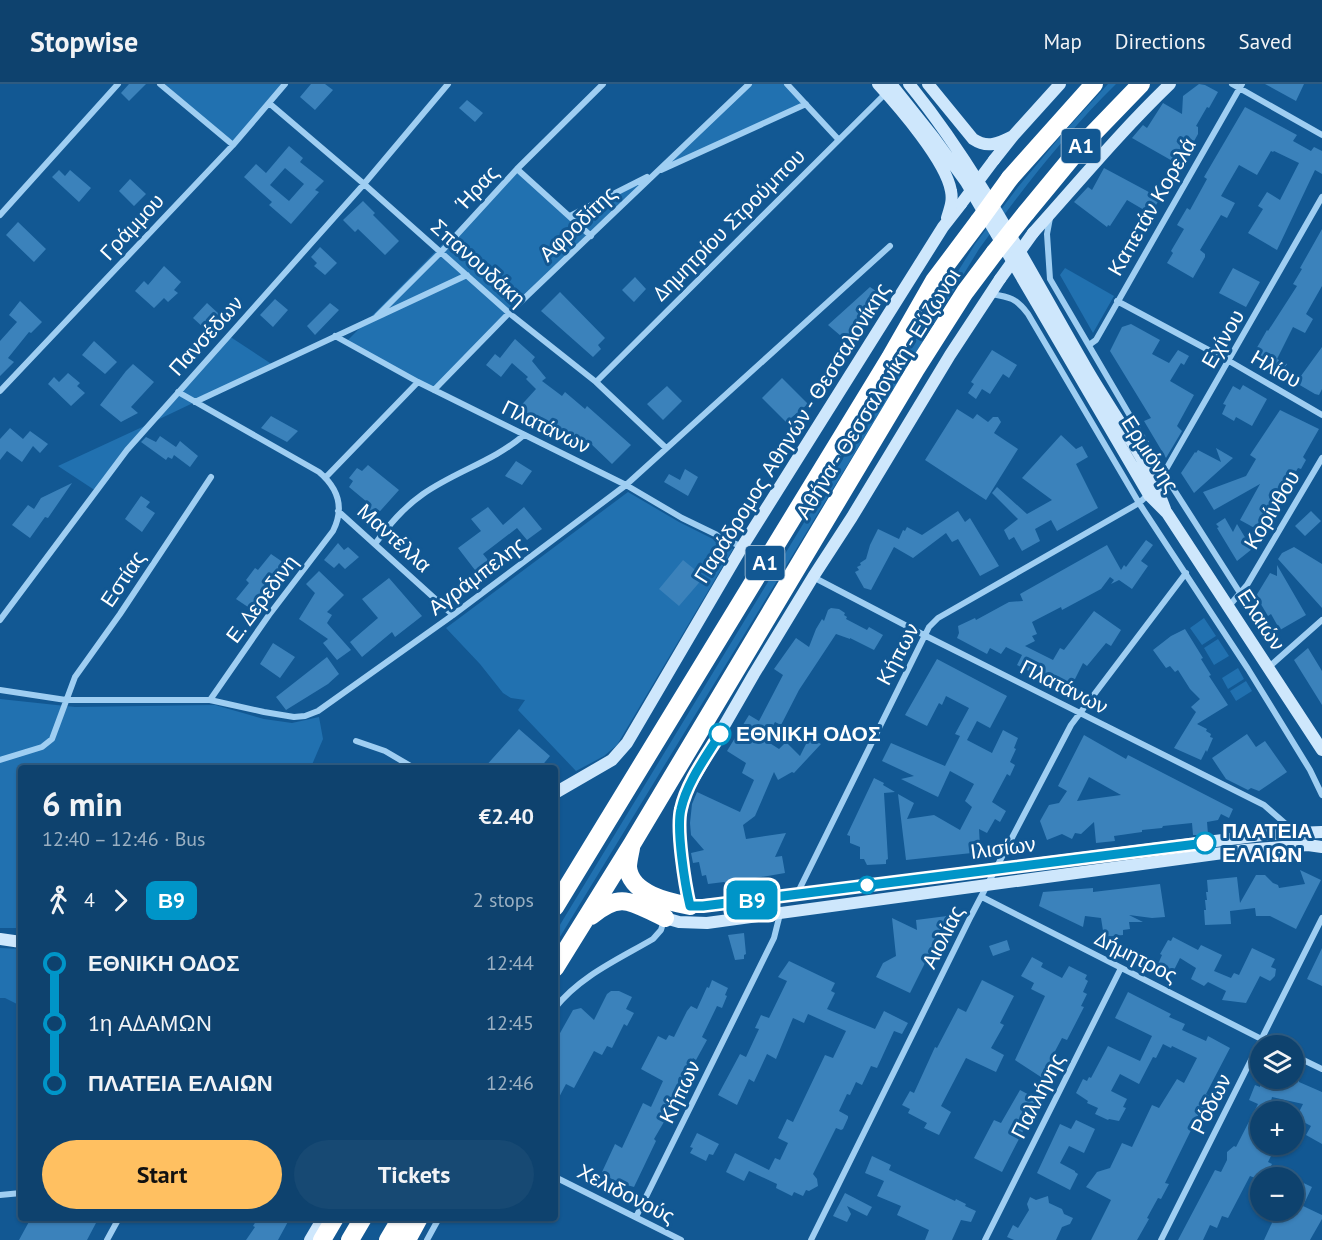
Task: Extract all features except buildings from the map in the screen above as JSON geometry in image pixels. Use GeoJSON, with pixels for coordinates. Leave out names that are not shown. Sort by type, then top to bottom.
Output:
{"type":"FeatureCollection","features":[{"type":"Feature","properties":{"kind":"highway","name":"Αθήνα - Θεσσαλονίκη - Εύζωνοι"},"geometry":{"type":"LineString","coordinates":[[558,902],[890,358],[934,281],[1010,178],[1094,84]]}},
{"type":"Feature","properties":{"kind":"highway","name":"Αθήνα - Θεσσαλονίκη - Εύζωνοι"},"geometry":{"type":"LineString","coordinates":[[558,963],[964,292],[1083,144],[1141,84]]}},
{"type":"Feature","properties":{"kind":"highway"},"geometry":{"type":"LineString","coordinates":[[632,844],[628,867],[635,883],[663,900],[690,906]]}},
{"type":"Feature","properties":{"kind":"highway"},"geometry":{"type":"LineString","coordinates":[[581,925],[604,906],[618,901],[635,904],[665,918]]}},
{"type":"Feature","properties":{"kind":"highway"},"geometry":{"type":"LineString","coordinates":[[322,1240],[333,1221]]}},
{"type":"Feature","properties":{"kind":"highway"},"geometry":{"type":"LineString","coordinates":[[350,1240],[361,1221]]}},
{"type":"Feature","properties":{"kind":"highway"},"geometry":{"type":"LineString","coordinates":[[388,1240],[399,1221]]}},
{"type":"Feature","properties":{"kind":"highway"},"geometry":{"type":"LineString","coordinates":[[407,1240],[417,1221]]}},
{"type":"Feature","properties":{"kind":"main road","name":"Ερμιόνης"},"geometry":{"type":"LineString","coordinates":[[909,84],[974,172],[1086,368],[1148,494]]}},
{"type":"Feature","properties":{"kind":"main road"},"geometry":{"type":"LineString","coordinates":[[928,84],[973,139],[980,144],[993,145],[1013,136]]}},
{"type":"Feature","properties":{"kind":"main road","name":"Παράδρομος Αθηνών - Θεσσαλονίκης"},"geometry":{"type":"LineString","coordinates":[[558,791],[605,765],[619,754],[654,699],[742,547],[943,227],[1013,136],[1060,84]]}},
{"type":"Feature","properties":{"kind":"main road"},"geometry":{"type":"LineString","coordinates":[[690,906],[685,883],[679,822],[680,809],[687,790],[754,674],[1000,279],[1050,213],[1103,153],[1170,84]]}},
{"type":"Feature","properties":{"kind":"main road","name":"Ερμιόνης"},"geometry":{"type":"LineString","coordinates":[[885,87],[934,138],[966,182],[1148,494],[1167,513]]}},
{"type":"Feature","properties":{"kind":"main road"},"geometry":{"type":"LineString","coordinates":[[885,87],[933,154],[949,183],[951,207],[943,227]]}},
{"type":"Feature","properties":{"kind":"main road","name":"Ελαιών"},"geometry":{"type":"LineString","coordinates":[[1167,513],[1322,750]]}},
{"type":"Feature","properties":{"kind":"main road","name":"Ιλισίων"},"geometry":{"type":"LineString","coordinates":[[690,906],[1295,832],[1322,832]]}},
{"type":"Feature","properties":{"kind":"main road","name":"Ιλισίων"},"geometry":{"type":"LineString","coordinates":[[665,918],[679,922],[707,923],[1245,850],[1308,845],[1322,847]]}},
{"type":"Feature","properties":{"kind":"main road"},"geometry":{"type":"LineString","coordinates":[[0,939],[18,942]]}},
{"type":"Feature","properties":{"kind":"main road"},"geometry":{"type":"LineString","coordinates":[[310,1240],[321,1221]]}},
{"type":"Feature","properties":{"kind":"street"},"geometry":{"type":"LineString","coordinates":[[0,215],[118,84]]}},
{"type":"Feature","properties":{"kind":"street"},"geometry":{"type":"LineString","coordinates":[[160,84],[233,145]]}},
{"type":"Feature","properties":{"kind":"street","name":"Γράμμου"},"geometry":{"type":"LineString","coordinates":[[0,391],[233,145],[285,84]]}},
{"type":"Feature","properties":{"kind":"street","name":"Πανσέδων"},"geometry":{"type":"LineString","coordinates":[[0,620],[127,450],[364,184],[448,84]]}},
{"type":"Feature","properties":{"kind":"street","name":"Ήρας"},"geometry":{"type":"LineString","coordinates":[[377,316],[441,252],[517,169],[603,84]]}},
{"type":"Feature","properties":{"kind":"street","name":"Αφροδίτης"},"geometry":{"type":"LineString","coordinates":[[434,390],[509,313],[748,84]]}},
{"type":"Feature","properties":{"kind":"street"},"geometry":{"type":"LineString","coordinates":[[787,84],[838,139]]}},
{"type":"Feature","properties":{"kind":"street"},"geometry":{"type":"LineString","coordinates":[[1232,84],[1241,86],[1322,135]]}},
{"type":"Feature","properties":{"kind":"street","name":"Καπετάν Κορελά"},"geometry":{"type":"LineString","coordinates":[[1089,345],[1096,340],[1241,86]]}},
{"type":"Feature","properties":{"kind":"street","name":"Δημητρίου Στρούμπου"},"geometry":{"type":"LineString","coordinates":[[596,382],[838,139],[885,87]]}},
{"type":"Feature","properties":{"kind":"street","name":"Σπανουδάκη"},"geometry":{"type":"LineString","coordinates":[[269,103],[509,313],[596,382],[666,448]]}},
{"type":"Feature","properties":{"kind":"street"},"geometry":{"type":"LineString","coordinates":[[570,216],[653,174],[806,104]]}},
{"type":"Feature","properties":{"kind":"street"},"geometry":{"type":"LineString","coordinates":[[517,169],[591,236]]}},
{"type":"Feature","properties":{"kind":"street","name":"Εχίνου"},"geometry":{"type":"LineString","coordinates":[[1148,494],[1164,474],[1322,197]]}},
{"type":"Feature","properties":{"kind":"street","name":"Ερμιόνης"},"geometry":{"type":"LineString","coordinates":[[1050,213],[1047,234],[1050,279],[1164,474],[1240,593]]}},
{"type":"Feature","properties":{"kind":"street","name":"Αγράμπελης"},"geometry":{"type":"LineString","coordinates":[[0,690],[66,700],[210,700],[294,717],[318,711],[453,615],[626,485],[890,246]]}},
{"type":"Feature","properties":{"kind":"street","name":"Ήρας"},"geometry":{"type":"LineString","coordinates":[[195,402],[467,275]]}},
{"type":"Feature","properties":{"kind":"street","name":"Ερμιόνης"},"geometry":{"type":"LineString","coordinates":[[990,294],[1010,297],[1020,303],[1028,314],[1148,494],[1186,573]]}},
{"type":"Feature","properties":{"kind":"street","name":"Ηλίου"},"geometry":{"type":"LineString","coordinates":[[1117,301],[1229,361],[1322,415]]}},
{"type":"Feature","properties":{"kind":"street","name":"Πλατάνων"},"geometry":{"type":"LineString","coordinates":[[335,336],[418,382],[626,485],[682,518],[742,547]]}},
{"type":"Feature","properties":{"kind":"street"},"geometry":{"type":"LineString","coordinates":[[326,477],[418,382]]}},
{"type":"Feature","properties":{"kind":"street"},"geometry":{"type":"LineString","coordinates":[[178,392],[326,477],[336,492],[338,514]]}},
{"type":"Feature","properties":{"kind":"street"},"geometry":{"type":"LineString","coordinates":[[375,544],[392,521],[419,497],[509,448],[524,435]]}},
{"type":"Feature","properties":{"kind":"street","name":"Κορίνθου"},"geometry":{"type":"LineString","coordinates":[[1228,606],[1240,593],[1322,458]]}},
{"type":"Feature","properties":{"kind":"street","name":"Εστίας"},"geometry":{"type":"LineString","coordinates":[[0,760],[36,750],[48,744],[57,729],[75,676],[84,661],[120,614],[211,477]]}},
{"type":"Feature","properties":{"kind":"street","name":"Κήπων"},"geometry":{"type":"LineString","coordinates":[[797,894],[924,635],[938,618],[1148,494]]}},
{"type":"Feature","properties":{"kind":"street","name":"Μαντέλλα"},"geometry":{"type":"LineString","coordinates":[[338,514],[375,544],[453,615]]}},
{"type":"Feature","properties":{"kind":"street","name":"Ε. Δερεδινη"},"geometry":{"type":"LineString","coordinates":[[210,700],[269,615],[325,542],[335,527],[338,514]]}},
{"type":"Feature","properties":{"kind":"street","name":"Αιολίας"},"geometry":{"type":"LineString","coordinates":[[811,1240],[982,897],[1071,725],[1186,573]]}},
{"type":"Feature","properties":{"kind":"street","name":"Ελαιών"},"geometry":{"type":"LineString","coordinates":[[1186,573],[1282,723],[1322,795]]}},
{"type":"Feature","properties":{"kind":"street","name":"Πλατάνων"},"geometry":{"type":"LineString","coordinates":[[813,577],[1264,805],[1295,832]]}},
{"type":"Feature","properties":{"kind":"street"},"geometry":{"type":"LineString","coordinates":[[1269,667],[1322,620]]}},
{"type":"Feature","properties":{"kind":"street"},"geometry":{"type":"LineString","coordinates":[[357,741],[385,751],[409,765]]}},
{"type":"Feature","properties":{"kind":"street","name":"Δήμητρος"},"geometry":{"type":"LineString","coordinates":[[982,897],[1254,1035]]}},
{"type":"Feature","properties":{"kind":"street","name":"Κήπων"},"geometry":{"type":"LineString","coordinates":[[636,1217],[774,938],[780,914]]}},
{"type":"Feature","properties":{"kind":"street"},"geometry":{"type":"LineString","coordinates":[[558,1004],[568,992],[581,982],[653,939],[661,930],[665,918]]}},
{"type":"Feature","properties":{"kind":"street","name":"Ρόδων"},"geometry":{"type":"LineString","coordinates":[[1264,1035],[1322,918]]}},
{"type":"Feature","properties":{"kind":"street","name":"Παλλήνης"},"geometry":{"type":"LineString","coordinates":[[985,1240],[1121,968]]}},
{"type":"Feature","properties":{"kind":"street"},"geometry":{"type":"LineString","coordinates":[[1304,1060],[1322,1069]]}},
{"type":"Feature","properties":{"kind":"street","name":"Ρόδων"},"geometry":{"type":"LineString","coordinates":[[1161,1240],[1250,1063]]}},
{"type":"Feature","properties":{"kind":"street","name":"Χελιδονούς"},"geometry":{"type":"LineString","coordinates":[[558,1178],[681,1240]]}},
{"type":"Feature","properties":{"kind":"street"},"geometry":{"type":"LineString","coordinates":[[0,1196],[18,1193]]}},
{"type":"Feature","properties":{"kind":"street"},"geometry":{"type":"LineString","coordinates":[[107,1240],[117,1221]]}},
{"type":"Feature","properties":{"kind":"street"},"geometry":{"type":"LineString","coordinates":[[427,1240],[437,1221]]}},
{"type":"Feature","properties":{"kind":"shaded area"},"geometry":{"type":"Polygon","coordinates":[[[165,84],[285,84],[233,145],[165,84]]]}},
{"type":"Feature","properties":{"kind":"shaded area"},"geometry":{"type":"Polygon","coordinates":[[[749,84],[787,84],[806,104],[660,169],[749,84]]]}},
{"type":"Feature","properties":{"kind":"shaded area"},"geometry":{"type":"Polygon","coordinates":[[[1108,84],[1116,84],[1044,164],[979,249],[558,940],[558,928],[975,244],[1064,132],[1108,84]]]}},
{"type":"Feature","properties":{"kind":"shaded area"},"geometry":{"type":"Polygon","coordinates":[[[517,169],[570,216],[653,174],[434,390],[347,341],[517,169]]]}},
{"type":"Feature","properties":{"kind":"shaded area"},"geometry":{"type":"Polygon","coordinates":[[[1065,268],[1114,296],[1093,333],[1060,275],[1065,268]]]}},
{"type":"Feature","properties":{"kind":"shaded area"},"geometry":{"type":"Polygon","coordinates":[[[229,336],[273,365],[151,423],[229,336]]]}},
{"type":"Feature","properties":{"kind":"shaded area"},"geometry":{"type":"Polygon","coordinates":[[[151,423],[96,491],[58,466],[151,423]]]}},
{"type":"Feature","properties":{"kind":"shaded area"},"geometry":{"type":"Polygon","coordinates":[[[628,492],[679,522],[733,549],[617,745],[604,756],[576,771],[518,710],[525,700],[511,698],[503,693],[480,664],[446,628],[628,492]]]}},
{"type":"Feature","properties":{"kind":"shaded area"},"geometry":{"type":"Polygon","coordinates":[[[1204,618],[1216,636],[1202,645],[1190,628],[1204,618]]]}},
{"type":"Feature","properties":{"kind":"shaded area"},"geometry":{"type":"Polygon","coordinates":[[[1218,639],[1229,656],[1214,665],[1204,648],[1218,639]]]}},
{"type":"Feature","properties":{"kind":"shaded area"},"geometry":{"type":"Polygon","coordinates":[[[1238,668],[1244,679],[1228,689],[1222,678],[1238,668]]]}},
{"type":"Feature","properties":{"kind":"shaded area"},"geometry":{"type":"Polygon","coordinates":[[[1246,681],[1252,691],[1236,701],[1230,691],[1246,681]]]}},
{"type":"Feature","properties":{"kind":"shaded area"},"geometry":{"type":"Polygon","coordinates":[[[0,699],[75,707],[215,705],[264,719],[292,723],[319,717],[323,739],[312,765],[18,765],[18,928],[0,928],[0,699]]]}},
{"type":"Feature","properties":{"kind":"shaded area"},"geometry":{"type":"Polygon","coordinates":[[[0,948],[18,949],[18,1004],[0,998],[0,948]]]}},
{"type":"Feature","properties":{"kind":"bus line","name":"Β9"},"geometry":{"type":"LineString","coordinates":[[720,734],[687,790],[680,809],[679,822],[686,890],[690,906],[1205,843]]}},
{"type":"Feature","properties":{"kind":"place","name":"ΕΘΝΙΚΗ ΟΔΟΣ"},"geometry":{"type":"Point","coordinates":[720,734]}},
{"type":"Feature","properties":{"kind":"place","name":"ΠΛΑΤΕΙΑ ΕΛΑΙΩΝ"},"geometry":{"type":"Point","coordinates":[1205,843]}}]}
